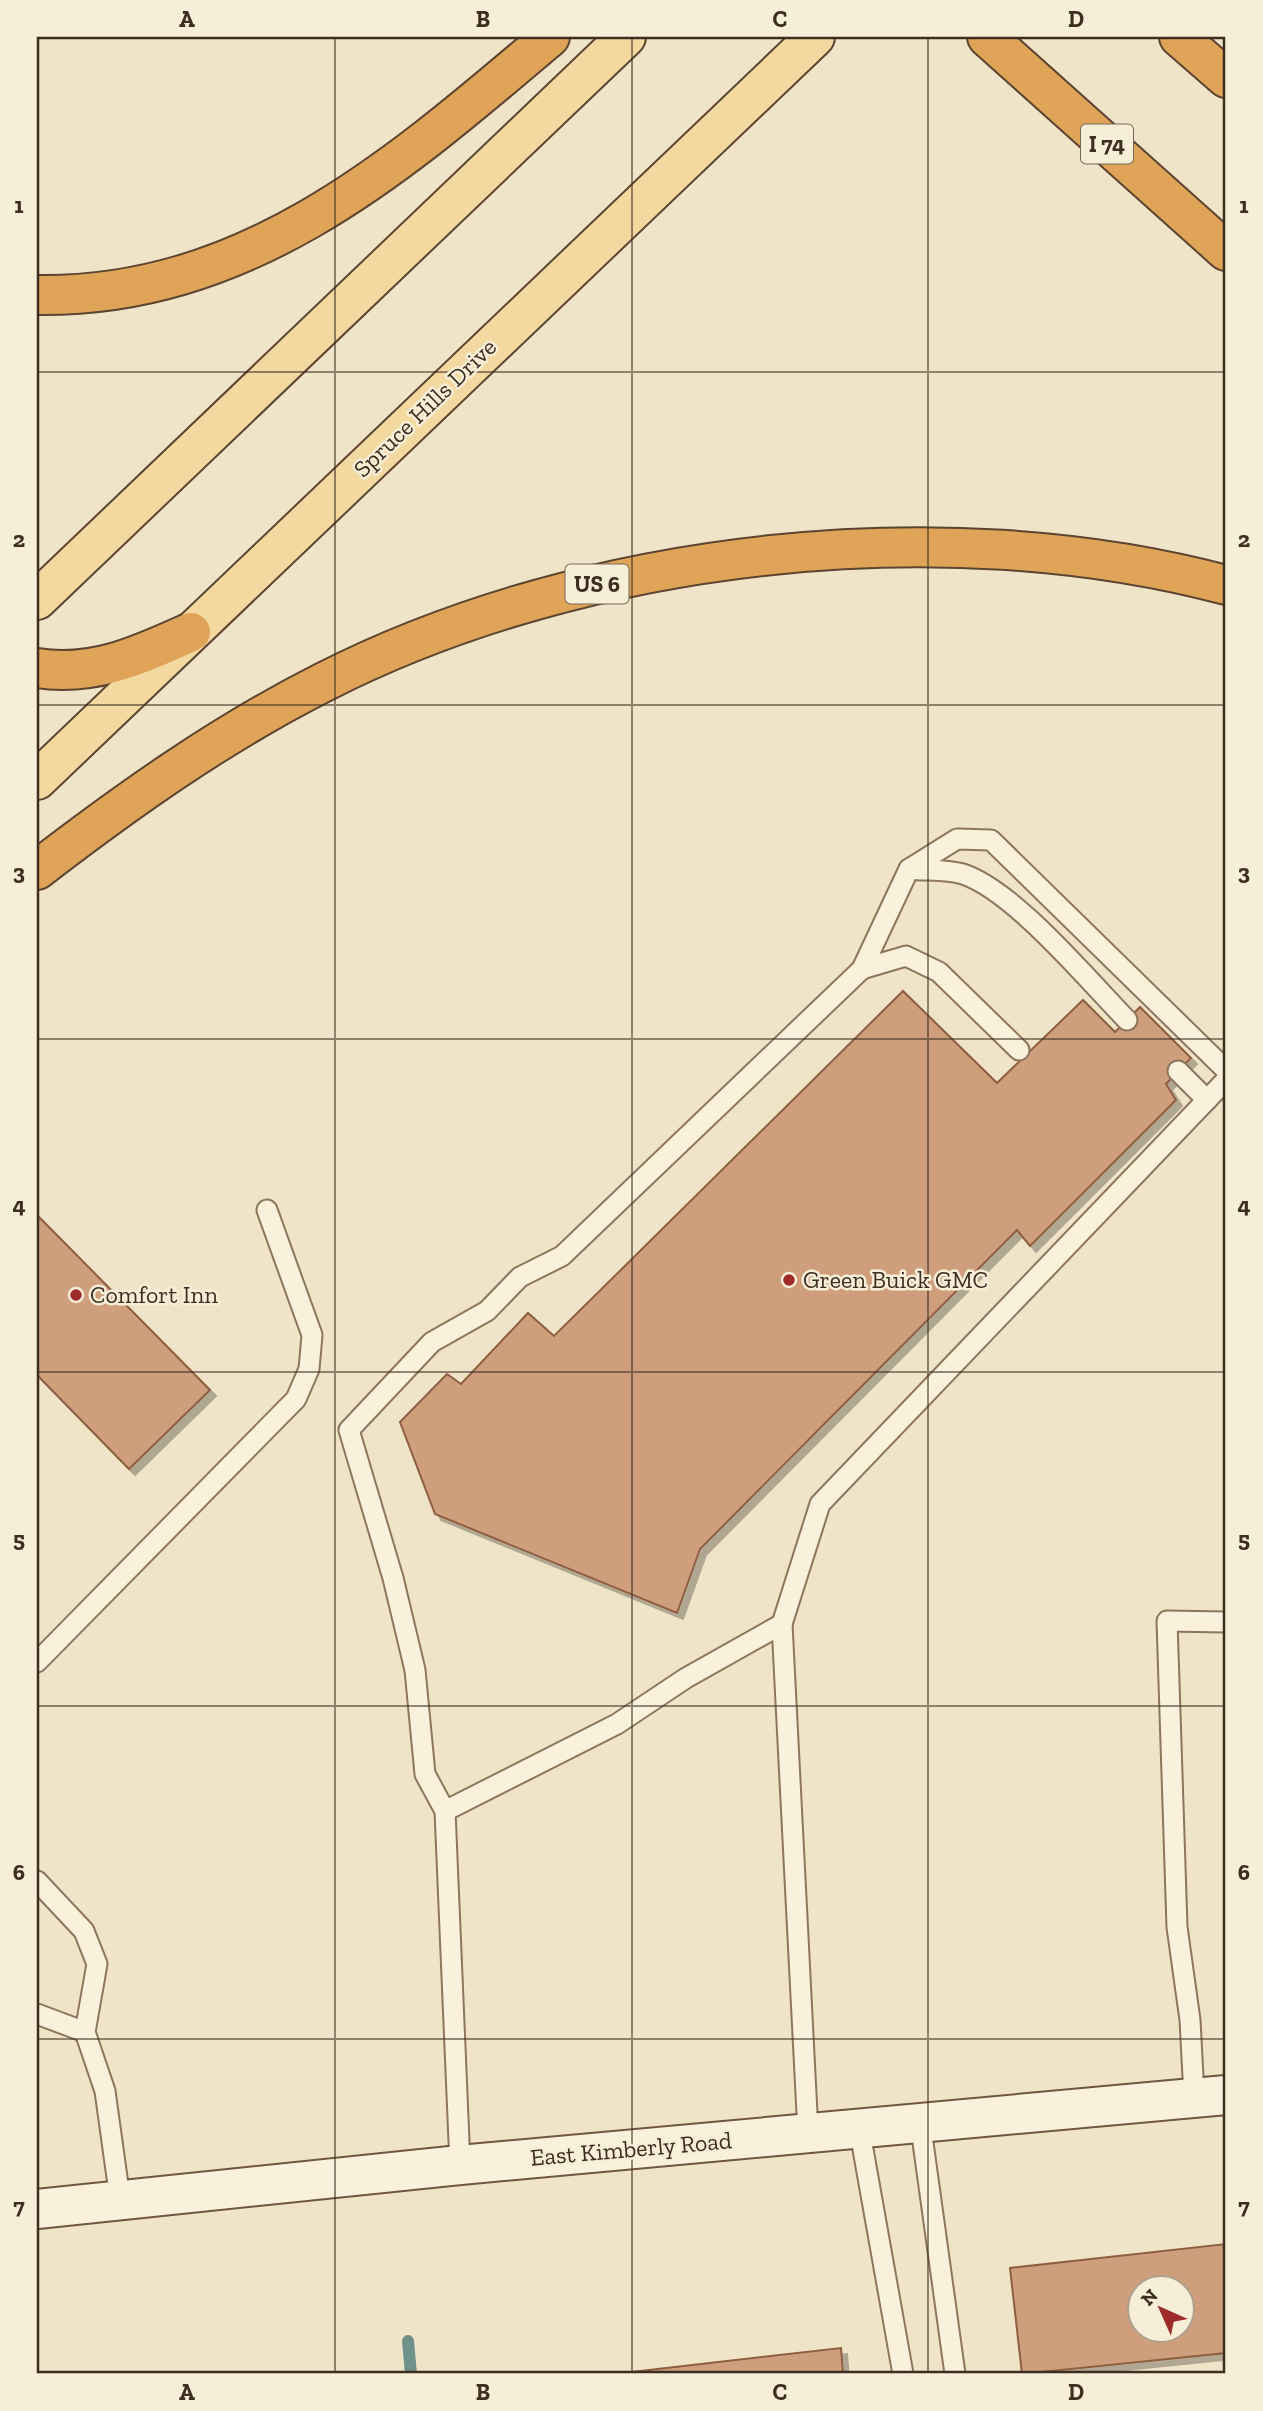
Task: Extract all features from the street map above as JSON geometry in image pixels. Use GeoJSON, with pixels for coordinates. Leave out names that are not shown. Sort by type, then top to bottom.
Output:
{"type":"FeatureCollection","features":[{"type":"Feature","properties":{"kind":"highway"},"geometry":{"type":"LineString","coordinates":[[37,295],[104,292],[157,280],[220,262],[283,236],[363,187],[425,142],[550,37]]}},
{"type":"Feature","properties":{"kind":"highway","name":"I 74"},"geometry":{"type":"LineString","coordinates":[[987,37],[1226,251]]}},
{"type":"Feature","properties":{"kind":"highway"},"geometry":{"type":"LineString","coordinates":[[1179,37],[1226,78]]}},
{"type":"Feature","properties":{"kind":"highway","name":"US 6"},"geometry":{"type":"LineString","coordinates":[[37,870],[133,797],[230,733],[326,681],[498,612],[590,586],[774,552],[866,549],[1044,554],[1186,574],[1226,585]]}},
{"type":"Feature","properties":{"kind":"highway"},"geometry":{"type":"LineString","coordinates":[[37,668],[63,672],[93,669],[128,660],[191,632]]}},
{"type":"Feature","properties":{"kind":"main road"},"geometry":{"type":"LineString","coordinates":[[37,600],[626,37]]}},
{"type":"Feature","properties":{"kind":"main road","name":"Spruce Hills Drive"},"geometry":{"type":"LineString","coordinates":[[37,780],[815,37]]}},
{"type":"Feature","properties":{"kind":"main road","name":"East Kimberly Road"},"geometry":{"type":"LineString","coordinates":[[37,2209],[460,2165],[1210,2096]]}},
{"type":"Feature","properties":{"kind":"lane"},"geometry":{"type":"LineString","coordinates":[[460,2165],[445,1811],[425,1774],[415,1670],[396,1587],[349,1430],[432,1342],[487,1311],[520,1278],[562,1256],[862,969],[909,869],[957,839],[991,841],[1226,1069]]}},
{"type":"Feature","properties":{"kind":"lane"},"geometry":{"type":"LineString","coordinates":[[909,869],[960,873],[989,885],[1017,908],[1127,1020]]}},
{"type":"Feature","properties":{"kind":"lane"},"geometry":{"type":"LineString","coordinates":[[862,969],[906,956],[939,972],[1019,1050]]}},
{"type":"Feature","properties":{"kind":"lane"},"geometry":{"type":"LineString","coordinates":[[1178,1071],[1207,1100]]}},
{"type":"Feature","properties":{"kind":"lane"},"geometry":{"type":"LineString","coordinates":[[808,2133],[782,1624],[820,1504],[1226,1080]]}},
{"type":"Feature","properties":{"kind":"lane"},"geometry":{"type":"LineString","coordinates":[[37,1662],[296,1399],[309,1369],[312,1335],[267,1210]]}},
{"type":"Feature","properties":{"kind":"lane"},"geometry":{"type":"LineString","coordinates":[[1210,2096],[1190,2020],[1177,1927],[1167,1621],[1226,1622]]}},
{"type":"Feature","properties":{"kind":"lane"},"geometry":{"type":"LineString","coordinates":[[445,1811],[617,1724],[686,1678],[782,1624]]}},
{"type":"Feature","properties":{"kind":"lane"},"geometry":{"type":"LineString","coordinates":[[37,1881],[84,1931],[97,1965],[85,2032],[105,2091],[120,2199]]}},
{"type":"Feature","properties":{"kind":"lane"},"geometry":{"type":"LineString","coordinates":[[37,2014],[85,2032]]}},
{"type":"Feature","properties":{"kind":"lane"},"geometry":{"type":"LineString","coordinates":[[920,2121],[955,2374]]}},
{"type":"Feature","properties":{"kind":"lane"},"geometry":{"type":"LineString","coordinates":[[859,2127],[903,2374]]}},
{"type":"Feature","properties":{"kind":"building","name":"Green Buick GMC"},"geometry":{"type":"Polygon","coordinates":[[[903,991],[997,1083],[1083,1000],[1115,1032],[1140,1007],[1191,1058],[1166,1084],[1176,1100],[1030,1246],[1017,1230],[700,1549],[677,1613],[435,1514],[400,1422],[447,1374],[461,1384],[528,1313],[554,1336],[903,991]]]}},
{"type":"Feature","properties":{"kind":"building","name":"Comfort Inn"},"geometry":{"type":"Polygon","coordinates":[[[37,1215],[210,1390],[129,1469],[37,1375],[37,1215]]]}},
{"type":"Feature","properties":{"kind":"building"},"geometry":{"type":"Polygon","coordinates":[[[1226,2244],[1226,2353],[1022,2374],[1010,2268],[1226,2244]]]}},
{"type":"Feature","properties":{"kind":"building"},"geometry":{"type":"Polygon","coordinates":[[[841,2348],[843,2374],[614,2374],[841,2348]]]}},
{"type":"Feature","properties":{"kind":"waterway"},"geometry":{"type":"LineString","coordinates":[[408,2341],[411,2374]]}},
{"type":"Feature","properties":{"kind":"place","name":"Green Buick GMC"},"geometry":{"type":"Point","coordinates":[789,1280]}},
{"type":"Feature","properties":{"kind":"place","name":"Comfort Inn"},"geometry":{"type":"Point","coordinates":[76,1295]}}]}
